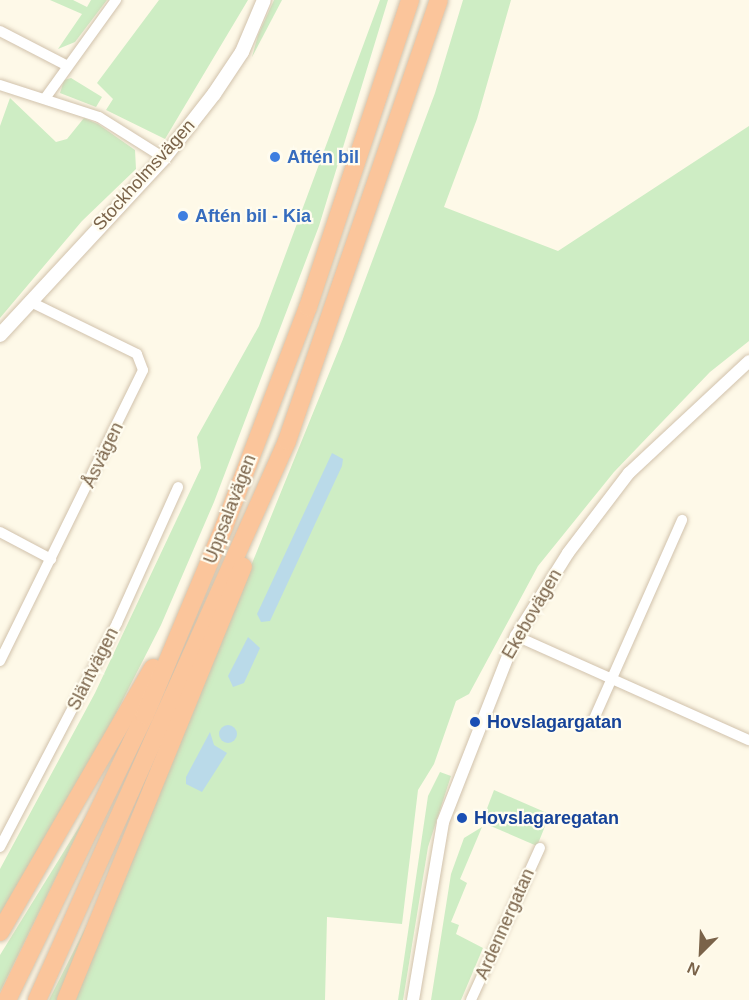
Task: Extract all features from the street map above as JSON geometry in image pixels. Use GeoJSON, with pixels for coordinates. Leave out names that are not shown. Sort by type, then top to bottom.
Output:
{"type":"FeatureCollection","features":[{"type":"Feature","properties":{"kind":"highway","name":"Uppsalavägen"},"geometry":{"type":"LineString","coordinates":[[7,1000],[141,725],[224,527],[308,307],[410,0]]}},
{"type":"Feature","properties":{"kind":"highway","name":"Uppsalavägen"},"geometry":{"type":"LineString","coordinates":[[38,1000],[287,441],[439,0]]}},
{"type":"Feature","properties":{"kind":"highway"},"geometry":{"type":"LineString","coordinates":[[66,1000],[231,600],[287,441]]}},
{"type":"Feature","properties":{"kind":"highway"},"geometry":{"type":"LineString","coordinates":[[0,933],[139,697],[224,527]]}},
{"type":"Feature","properties":{"kind":"main road","name":"Stockholmsvägen"},"geometry":{"type":"LineString","coordinates":[[0,335],[29,301],[164,158],[242,52],[264,0]]}},
{"type":"Feature","properties":{"kind":"street"},"geometry":{"type":"LineString","coordinates":[[46,96],[66,65],[116,0]]}},
{"type":"Feature","properties":{"kind":"street"},"geometry":{"type":"LineString","coordinates":[[0,32],[66,65]]}},
{"type":"Feature","properties":{"kind":"street"},"geometry":{"type":"LineString","coordinates":[[0,85],[46,96],[99,117],[164,158]]}},
{"type":"Feature","properties":{"kind":"street","name":"Åsvägen"},"geometry":{"type":"LineString","coordinates":[[0,662],[143,370],[136,354],[29,301]]}},
{"type":"Feature","properties":{"kind":"street","name":"Ekebovägen"},"geometry":{"type":"LineString","coordinates":[[413,1000],[443,822],[516,636],[568,553],[629,473],[749,361]]}},
{"type":"Feature","properties":{"kind":"street","name":"Släntvägen"},"geometry":{"type":"LineString","coordinates":[[0,847],[117,623],[178,487]]}},
{"type":"Feature","properties":{"kind":"street"},"geometry":{"type":"LineString","coordinates":[[593,721],[609,677],[682,520]]}},
{"type":"Feature","properties":{"kind":"street"},"geometry":{"type":"LineString","coordinates":[[0,532],[51,559]]}},
{"type":"Feature","properties":{"kind":"street"},"geometry":{"type":"LineString","coordinates":[[516,636],[749,740]]}},
{"type":"Feature","properties":{"kind":"street","name":"Ardennergatan"},"geometry":{"type":"LineString","coordinates":[[471,1000],[540,848]]}},
{"type":"Feature","properties":{"kind":"green space"},"geometry":{"type":"Polygon","coordinates":[[[50,0],[73,0],[87,7],[91,0],[107,0],[75,42],[58,49],[82,14],[50,0]]]}},
{"type":"Feature","properties":{"kind":"green space"},"geometry":{"type":"Polygon","coordinates":[[[159,0],[248,0],[165,139],[106,110],[113,99],[97,83],[159,0]]]}},
{"type":"Feature","properties":{"kind":"green space"},"geometry":{"type":"Polygon","coordinates":[[[274,0],[282,0],[252,57],[258,35],[274,0]]]}},
{"type":"Feature","properties":{"kind":"green space"},"geometry":{"type":"Polygon","coordinates":[[[380,0],[388,0],[319,226],[214,502],[161,625],[107,731],[0,919],[0,869],[95,693],[201,468],[197,437],[259,326],[380,0]]]}},
{"type":"Feature","properties":{"kind":"green space"},"geometry":{"type":"Polygon","coordinates":[[[463,0],[511,0],[477,119],[444,207],[558,251],[749,126],[749,341],[710,372],[614,472],[538,566],[469,694],[456,701],[434,764],[418,790],[402,924],[327,917],[325,1000],[75,1000],[343,339],[435,93],[463,0]]]}},
{"type":"Feature","properties":{"kind":"green space"},"geometry":{"type":"Polygon","coordinates":[[[71,78],[102,97],[96,107],[60,93],[64,80],[71,78]]]}},
{"type":"Feature","properties":{"kind":"green space"},"geometry":{"type":"Polygon","coordinates":[[[10,98],[56,142],[67,139],[84,118],[98,124],[135,150],[136,169],[82,221],[0,318],[0,126],[10,98]]]}},
{"type":"Feature","properties":{"kind":"green space"},"geometry":{"type":"Polygon","coordinates":[[[440,772],[451,776],[428,847],[403,1000],[398,1000],[428,796],[440,772]]]}},
{"type":"Feature","properties":{"kind":"green space"},"geometry":{"type":"Polygon","coordinates":[[[494,790],[547,813],[483,819],[494,790]]]}},
{"type":"Feature","properties":{"kind":"green space"},"geometry":{"type":"Polygon","coordinates":[[[87,814],[0,992],[0,955],[87,814]]]}},
{"type":"Feature","properties":{"kind":"green space"},"geometry":{"type":"Polygon","coordinates":[[[548,819],[537,846],[486,824],[548,819]]]}},
{"type":"Feature","properties":{"kind":"green space"},"geometry":{"type":"Polygon","coordinates":[[[482,827],[460,879],[467,883],[451,922],[459,925],[456,934],[483,948],[461,1000],[431,1000],[451,874],[464,838],[482,827]]]}},
{"type":"Feature","properties":{"kind":"green space"},"geometry":{"type":"Polygon","coordinates":[[[101,897],[61,1000],[49,1000],[101,897]]]}},
{"type":"Feature","properties":{"kind":"water"},"geometry":{"type":"Polygon","coordinates":[[[332,453],[343,459],[342,466],[270,621],[261,622],[257,614],[332,453]]]}},
{"type":"Feature","properties":{"kind":"water"},"geometry":{"type":"Polygon","coordinates":[[[248,637],[260,648],[244,683],[233,687],[228,676],[248,637]]]}},
{"type":"Feature","properties":{"kind":"water"},"geometry":{"type":"Polygon","coordinates":[[[228,725],[236,730],[237,734],[232,742],[228,743],[220,738],[219,734],[224,726],[228,725]]]}},
{"type":"Feature","properties":{"kind":"water"},"geometry":{"type":"Polygon","coordinates":[[[210,732],[214,745],[227,753],[202,792],[186,784],[186,777],[210,732]]]}},
{"type":"Feature","properties":{"kind":"place","name":"Aftén bil"},"geometry":{"type":"Point","coordinates":[275,157]}},
{"type":"Feature","properties":{"kind":"place","name":"Aftén bil - Kia"},"geometry":{"type":"Point","coordinates":[183,216]}},
{"type":"Feature","properties":{"kind":"place","name":"Hovslagargatan"},"geometry":{"type":"Point","coordinates":[475,722]}},
{"type":"Feature","properties":{"kind":"place","name":"Hovslagaregatan"},"geometry":{"type":"Point","coordinates":[462,818]}}]}
